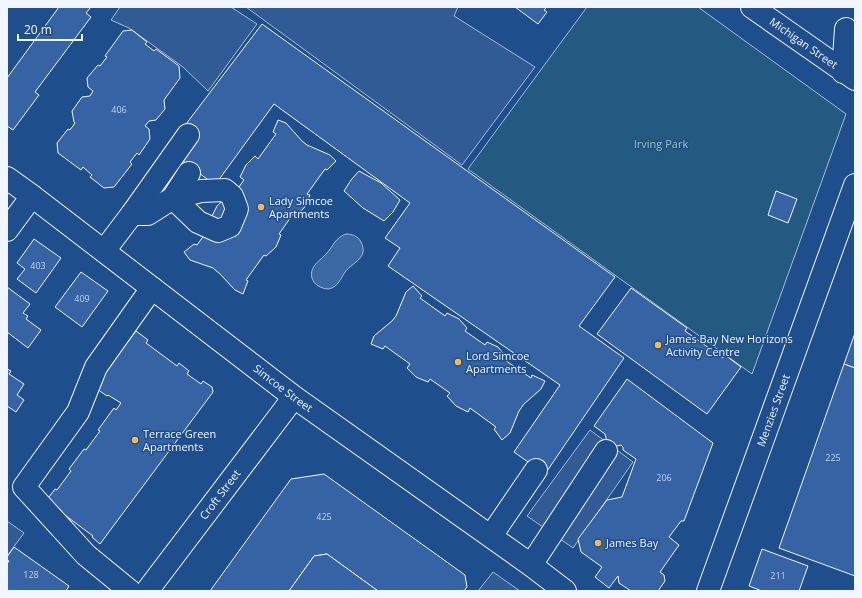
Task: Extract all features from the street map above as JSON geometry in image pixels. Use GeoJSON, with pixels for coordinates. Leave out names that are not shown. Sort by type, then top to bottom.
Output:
{"type":"FeatureCollection","features":[{"type":"Feature","properties":{"kind":"street","name":"Michigan Street"},"geometry":{"type":"LineString","coordinates":[[757,8],[849,75]]}},
{"type":"Feature","properties":{"kind":"street"},"geometry":{"type":"LineString","coordinates":[[846,29],[849,75]]}},
{"type":"Feature","properties":{"kind":"street"},"geometry":{"type":"LineString","coordinates":[[104,251],[188,135]]}},
{"type":"Feature","properties":{"kind":"street"},"geometry":{"type":"LineString","coordinates":[[132,214],[148,214],[173,198],[189,173]]}},
{"type":"Feature","properties":{"kind":"street","name":"Simcoe Street"},"geometry":{"type":"LineString","coordinates":[[7,178],[294,397],[491,536],[565,591]]}},
{"type":"Feature","properties":{"kind":"street","name":"Menzies Street"},"geometry":{"type":"LineString","coordinates":[[708,591],[855,184]]}},
{"type":"Feature","properties":{"kind":"street"},"geometry":{"type":"LineString","coordinates":[[7,230],[32,196]]}},
{"type":"Feature","properties":{"kind":"street"},"geometry":{"type":"LineString","coordinates":[[130,591],[86,556],[24,487],[78,412],[96,367],[152,288]]}},
{"type":"Feature","properties":{"kind":"street","name":"Croft Street"},"geometry":{"type":"LineString","coordinates":[[147,591],[294,397]]}},
{"type":"Feature","properties":{"kind":"street"},"geometry":{"type":"LineString","coordinates":[[531,565],[606,451]]}},
{"type":"Feature","properties":{"kind":"street"},"geometry":{"type":"LineString","coordinates":[[491,536],[536,470]]}},
{"type":"Feature","properties":{"kind":"green space","name":"Irving Park"},"geometry":{"type":"Polygon","coordinates":[[[587,7],[698,7],[846,114],[752,374],[468,169],[587,7]]]}},
{"type":"Feature","properties":{"kind":"shaded area"},"geometry":{"type":"Polygon","coordinates":[[[120,7],[231,7],[257,24],[208,91],[183,67],[129,28],[111,20],[120,7]]]}},
{"type":"Feature","properties":{"kind":"shaded area"},"geometry":{"type":"Polygon","coordinates":[[[246,7],[458,7],[454,16],[535,67],[462,165],[246,7]]]}},
{"type":"Feature","properties":{"kind":"shaded area"},"geometry":{"type":"Polygon","coordinates":[[[346,234],[355,236],[360,240],[363,247],[362,256],[348,268],[335,286],[329,289],[324,289],[315,283],[311,274],[312,270],[337,240],[346,234]]]}},
{"type":"Feature","properties":{"kind":"shaded area"},"geometry":{"type":"Polygon","coordinates":[[[590,430],[633,462],[573,548],[527,516],[590,430]]]}},
{"type":"Feature","properties":{"kind":"shaded area"},"geometry":{"type":"Polygon","coordinates":[[[7,521],[24,533],[7,556],[7,521]]]}},
{"type":"Feature","properties":{"kind":"shaded area"},"geometry":{"type":"Polygon","coordinates":[[[493,572],[520,591],[478,591],[493,572]]]}},
{"type":"Feature","properties":{"kind":"building"},"geometry":{"type":"Polygon","coordinates":[[[59,7],[91,7],[86,13],[91,17],[35,92],[39,95],[13,130],[7,126],[7,78],[59,7]]]}},
{"type":"Feature","properties":{"kind":"building"},"geometry":{"type":"Polygon","coordinates":[[[515,7],[547,7],[544,10],[547,12],[538,24],[515,7]]]}},
{"type":"Feature","properties":{"kind":"building"},"geometry":{"type":"Polygon","coordinates":[[[262,24],[615,277],[579,326],[624,358],[545,474],[514,452],[560,385],[388,266],[400,248],[385,238],[410,203],[274,104],[215,185],[167,149],[262,24]]]}},
{"type":"Feature","properties":{"kind":"building"},"geometry":{"type":"Polygon","coordinates":[[[132,30],[147,42],[145,44],[154,51],[156,49],[179,66],[180,78],[164,100],[165,109],[156,120],[149,121],[145,126],[149,129],[150,139],[139,155],[137,153],[130,162],[132,164],[114,187],[104,188],[90,177],[92,175],[83,167],[81,170],[58,153],[57,143],[75,123],[72,111],[82,97],[90,96],[93,91],[88,87],[87,78],[107,57],[105,56],[123,31],[132,30]]]}},
{"type":"Feature","properties":{"kind":"building","name":"Lady Simcoe Apartments"},"geometry":{"type":"Polygon","coordinates":[[[278,120],[286,123],[307,145],[330,155],[336,161],[327,170],[325,169],[307,194],[310,195],[304,208],[295,216],[293,214],[279,234],[281,235],[276,247],[266,256],[264,255],[246,280],[248,281],[243,294],[235,290],[213,268],[190,260],[184,252],[194,244],[197,245],[215,220],[211,218],[217,206],[226,197],[230,199],[244,180],[240,177],[246,165],[255,156],[258,159],[276,134],[273,132],[278,120]]]}},
{"type":"Feature","properties":{"kind":"building"},"geometry":{"type":"Polygon","coordinates":[[[359,171],[381,183],[400,200],[393,212],[384,221],[363,208],[344,191],[359,171]]]}},
{"type":"Feature","properties":{"kind":"building"},"geometry":{"type":"Polygon","coordinates":[[[776,191],[797,199],[788,223],[768,215],[776,191]]]}},
{"type":"Feature","properties":{"kind":"building"},"geometry":{"type":"Polygon","coordinates":[[[34,239],[61,258],[36,293],[17,279],[25,269],[17,263],[34,239]]]}},
{"type":"Feature","properties":{"kind":"building"},"geometry":{"type":"Polygon","coordinates":[[[81,272],[108,291],[82,327],[55,307],[81,272]]]}},
{"type":"Feature","properties":{"kind":"building","name":"Lord Simcoe Apartments"},"geometry":{"type":"Polygon","coordinates":[[[413,286],[422,296],[420,298],[445,316],[447,313],[459,319],[467,328],[465,331],[485,345],[487,342],[498,347],[507,358],[505,360],[531,378],[532,375],[545,381],[541,389],[524,404],[519,411],[510,433],[502,440],[494,429],[496,427],[470,408],[468,412],[456,406],[447,396],[450,393],[430,379],[428,382],[416,377],[407,368],[410,364],[385,346],[383,349],[371,344],[374,336],[396,316],[406,292],[413,286]]]}},
{"type":"Feature","properties":{"kind":"building"},"geometry":{"type":"Polygon","coordinates":[[[7,287],[30,304],[23,313],[28,316],[26,319],[41,330],[28,348],[7,332],[7,287]]]}},
{"type":"Feature","properties":{"kind":"building","name":"James Bay New Horizons Activity Centre"},"geometry":{"type":"Polygon","coordinates":[[[631,288],[687,328],[685,331],[723,358],[725,355],[741,367],[707,414],[597,334],[631,288]]]}},
{"type":"Feature","properties":{"kind":"building","name":"Terrace Green Apartments"},"geometry":{"type":"Polygon","coordinates":[[[136,331],[148,340],[146,343],[177,366],[179,363],[189,371],[187,374],[201,384],[203,381],[212,387],[213,392],[100,544],[92,537],[93,536],[46,501],[55,489],[57,490],[71,471],[69,469],[84,449],[86,450],[114,408],[116,410],[121,403],[94,387],[117,346],[122,349],[136,331]]]}},
{"type":"Feature","properties":{"kind":"building"},"geometry":{"type":"Polygon","coordinates":[[[855,333],[855,368],[844,364],[855,333]]]}},
{"type":"Feature","properties":{"kind":"building"},"geometry":{"type":"Polygon","coordinates":[[[844,364],[855,368],[855,576],[779,548],[844,364]]]}},
{"type":"Feature","properties":{"kind":"building"},"geometry":{"type":"Polygon","coordinates":[[[7,369],[11,371],[9,374],[24,384],[17,395],[24,400],[16,412],[7,406],[7,369]]]}},
{"type":"Feature","properties":{"kind":"building"},"geometry":{"type":"Polygon","coordinates":[[[627,379],[713,443],[684,521],[681,521],[669,537],[679,545],[660,572],[664,575],[665,581],[658,591],[631,591],[619,583],[618,576],[609,588],[595,577],[602,567],[581,552],[578,539],[607,500],[622,497],[636,459],[623,450],[621,445],[613,447],[607,442],[605,434],[594,426],[627,379]]]}},
{"type":"Feature","properties":{"kind":"building"},"geometry":{"type":"Polygon","coordinates":[[[324,474],[465,575],[467,587],[464,591],[378,591],[327,554],[314,556],[289,591],[210,591],[291,479],[324,474]]]}},
{"type":"Feature","properties":{"kind":"building"},"geometry":{"type":"Polygon","coordinates":[[[14,547],[69,586],[66,591],[7,591],[7,564],[9,561],[7,560],[7,557],[14,547]]]}},
{"type":"Feature","properties":{"kind":"building"},"geometry":{"type":"Polygon","coordinates":[[[762,549],[808,566],[799,591],[762,591],[749,586],[762,549]]]}},
{"type":"Feature","properties":{"kind":"building"},"geometry":{"type":"Polygon","coordinates":[[[327,554],[378,591],[289,591],[314,556],[327,554]]]}},
{"type":"Feature","properties":{"kind":"place","name":"Lady Simcoe Apartments"},"geometry":{"type":"Point","coordinates":[261,207]}},
{"type":"Feature","properties":{"kind":"place","name":"James Bay New Horizons Activity Centre"},"geometry":{"type":"Point","coordinates":[658,345]}},
{"type":"Feature","properties":{"kind":"place","name":"Lord Simcoe Apartments"},"geometry":{"type":"Point","coordinates":[458,362]}},
{"type":"Feature","properties":{"kind":"place","name":"Terrace Green Apartments"},"geometry":{"type":"Point","coordinates":[135,440]}},
{"type":"Feature","properties":{"kind":"place","name":"James Bay"},"geometry":{"type":"Point","coordinates":[598,543]}}]}
